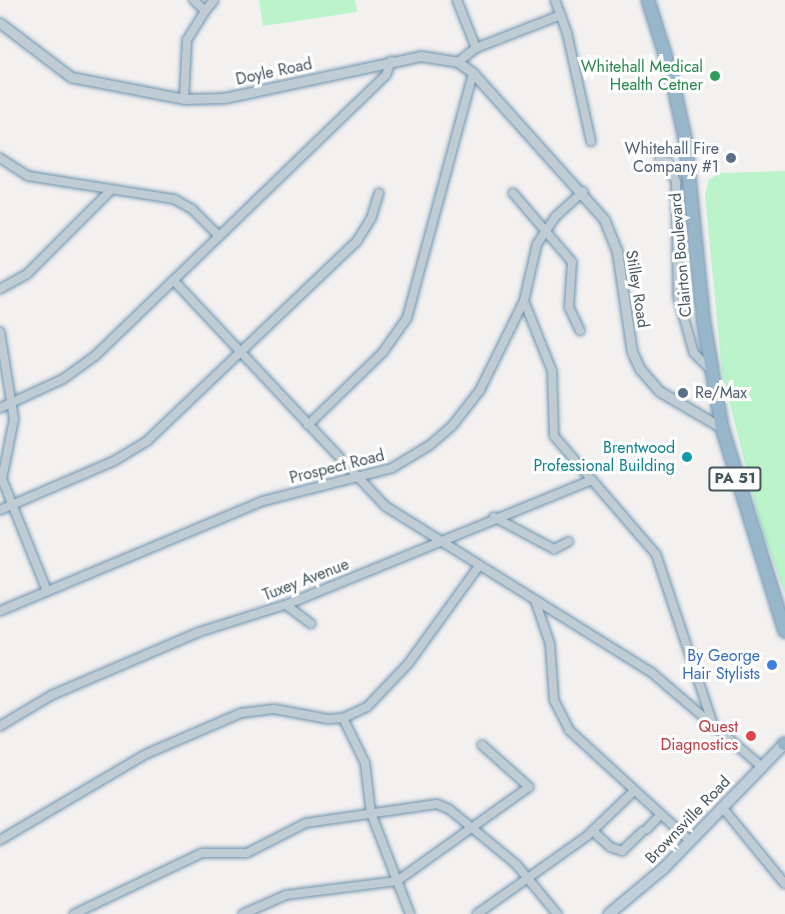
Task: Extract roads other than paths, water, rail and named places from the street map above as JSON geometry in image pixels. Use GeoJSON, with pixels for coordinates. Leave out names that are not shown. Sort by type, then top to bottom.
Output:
{"type":"FeatureCollection","features":[{"type":"Feature","properties":{"kind":"highway","name":"Clairton Boulevard"},"geometry":{"type":"LineString","coordinates":[[648,0],[671,74],[685,138],[710,369],[722,428],[785,632]]}},
{"type":"Feature","properties":{"kind":"main road","name":"Brownsville Road"},"geometry":{"type":"LineString","coordinates":[[609,914],[690,841],[785,743]]}},
{"type":"Feature","properties":{"kind":"street"},"geometry":{"type":"LineString","coordinates":[[194,0],[205,11]]}},
{"type":"Feature","properties":{"kind":"street"},"geometry":{"type":"LineString","coordinates":[[184,99],[187,40],[214,0]]}},
{"type":"Feature","properties":{"kind":"street"},"geometry":{"type":"LineString","coordinates":[[457,0],[476,48]]}},
{"type":"Feature","properties":{"kind":"street"},"geometry":{"type":"LineString","coordinates":[[555,0],[561,15],[591,141]]}},
{"type":"Feature","properties":{"kind":"street"},"geometry":{"type":"LineString","coordinates":[[458,62],[476,48],[561,15]]}},
{"type":"Feature","properties":{"kind":"street","name":"Doyle Road"},"geometry":{"type":"LineString","coordinates":[[0,23],[71,77],[184,99],[245,94],[421,56],[458,62]]}},
{"type":"Feature","properties":{"kind":"street"},"geometry":{"type":"LineString","coordinates":[[0,408],[80,369],[386,75],[391,62]]}},
{"type":"Feature","properties":{"kind":"street","name":"Stilley Road"},"geometry":{"type":"LineString","coordinates":[[458,62],[473,73],[583,192],[604,219],[615,244],[633,352],[640,369],[659,391],[722,428]]}},
{"type":"Feature","properties":{"kind":"street"},"geometry":{"type":"LineString","coordinates":[[308,425],[383,352],[407,318],[473,73]]}},
{"type":"Feature","properties":{"kind":"street"},"geometry":{"type":"LineString","coordinates":[[0,158],[28,176],[183,202],[219,236]]}},
{"type":"Feature","properties":{"kind":"street","name":"Clairton Boulevard"},"geometry":{"type":"LineString","coordinates":[[660,159],[668,162],[676,182],[678,297],[694,353],[710,369]]}},
{"type":"Feature","properties":{"kind":"street"},"geometry":{"type":"LineString","coordinates":[[0,288],[27,274],[111,190]]}},
{"type":"Feature","properties":{"kind":"street","name":"Prospect Road"},"geometry":{"type":"LineString","coordinates":[[0,611],[278,495],[357,478],[411,458],[452,426],[497,363],[524,301],[529,264],[546,228],[583,192]]}},
{"type":"Feature","properties":{"kind":"street"},"geometry":{"type":"LineString","coordinates":[[513,193],[546,228],[572,262],[569,307],[580,332]]}},
{"type":"Feature","properties":{"kind":"street"},"geometry":{"type":"LineString","coordinates":[[0,510],[132,452],[357,241],[371,219],[379,194]]}},
{"type":"Feature","properties":{"kind":"street"},"geometry":{"type":"LineString","coordinates":[[174,281],[385,506],[437,541],[651,672],[761,766]]}},
{"type":"Feature","properties":{"kind":"street"},"geometry":{"type":"LineString","coordinates":[[524,301],[552,371],[554,436],[661,563],[712,723]]}},
{"type":"Feature","properties":{"kind":"street"},"geometry":{"type":"LineString","coordinates":[[0,332],[12,403],[13,432],[2,479],[10,506],[46,591]]}},
{"type":"Feature","properties":{"kind":"street","name":"Tuxey Avenue"},"geometry":{"type":"LineString","coordinates":[[0,726],[73,686],[231,620],[286,605],[494,517],[592,480]]}},
{"type":"Feature","properties":{"kind":"street"},"geometry":{"type":"LineString","coordinates":[[494,517],[554,549],[568,542]]}},
{"type":"Feature","properties":{"kind":"street"},"geometry":{"type":"LineString","coordinates":[[0,840],[146,754],[242,713],[274,709],[312,718],[343,718],[380,698],[479,566]]}},
{"type":"Feature","properties":{"kind":"street"},"geometry":{"type":"LineString","coordinates":[[535,600],[550,644],[550,683],[560,715],[578,740],[690,841]]}},
{"type":"Feature","properties":{"kind":"street"},"geometry":{"type":"LineString","coordinates":[[286,605],[311,624]]}},
{"type":"Feature","properties":{"kind":"street"},"geometry":{"type":"LineString","coordinates":[[343,718],[365,763],[371,813],[410,914]]}},
{"type":"Feature","properties":{"kind":"street"},"geometry":{"type":"LineString","coordinates":[[243,914],[286,896],[397,881],[530,787],[482,745]]}},
{"type":"Feature","properties":{"kind":"street"},"geometry":{"type":"LineString","coordinates":[[477,914],[593,831],[634,791]]}},
{"type":"Feature","properties":{"kind":"street"},"geometry":{"type":"LineString","coordinates":[[74,914],[202,853],[247,853],[306,823],[436,804],[449,809],[529,877],[557,914]]}},
{"type":"Feature","properties":{"kind":"street"},"geometry":{"type":"LineString","coordinates":[[722,807],[785,884]]}},
{"type":"Feature","properties":{"kind":"street"},"geometry":{"type":"LineString","coordinates":[[593,831],[610,846],[622,851],[660,815]]}},
{"type":"Feature","properties":{"kind":"place","name":"Whitehall Medical Health Cetner"},"geometry":{"type":"Point","coordinates":[715,76]}},
{"type":"Feature","properties":{"kind":"place","name":"Whitehall Fire Company #1"},"geometry":{"type":"Point","coordinates":[731,158]}},
{"type":"Feature","properties":{"kind":"place","name":"Re/Max"},"geometry":{"type":"Point","coordinates":[683,393]}},
{"type":"Feature","properties":{"kind":"place","name":"Brentwood Professional Building"},"geometry":{"type":"Point","coordinates":[687,457]}},
{"type":"Feature","properties":{"kind":"place","name":"By George Hair Stylists"},"geometry":{"type":"Point","coordinates":[772,665]}},
{"type":"Feature","properties":{"kind":"place","name":"Quest Diagnostics"},"geometry":{"type":"Point","coordinates":[751,736]}}]}
